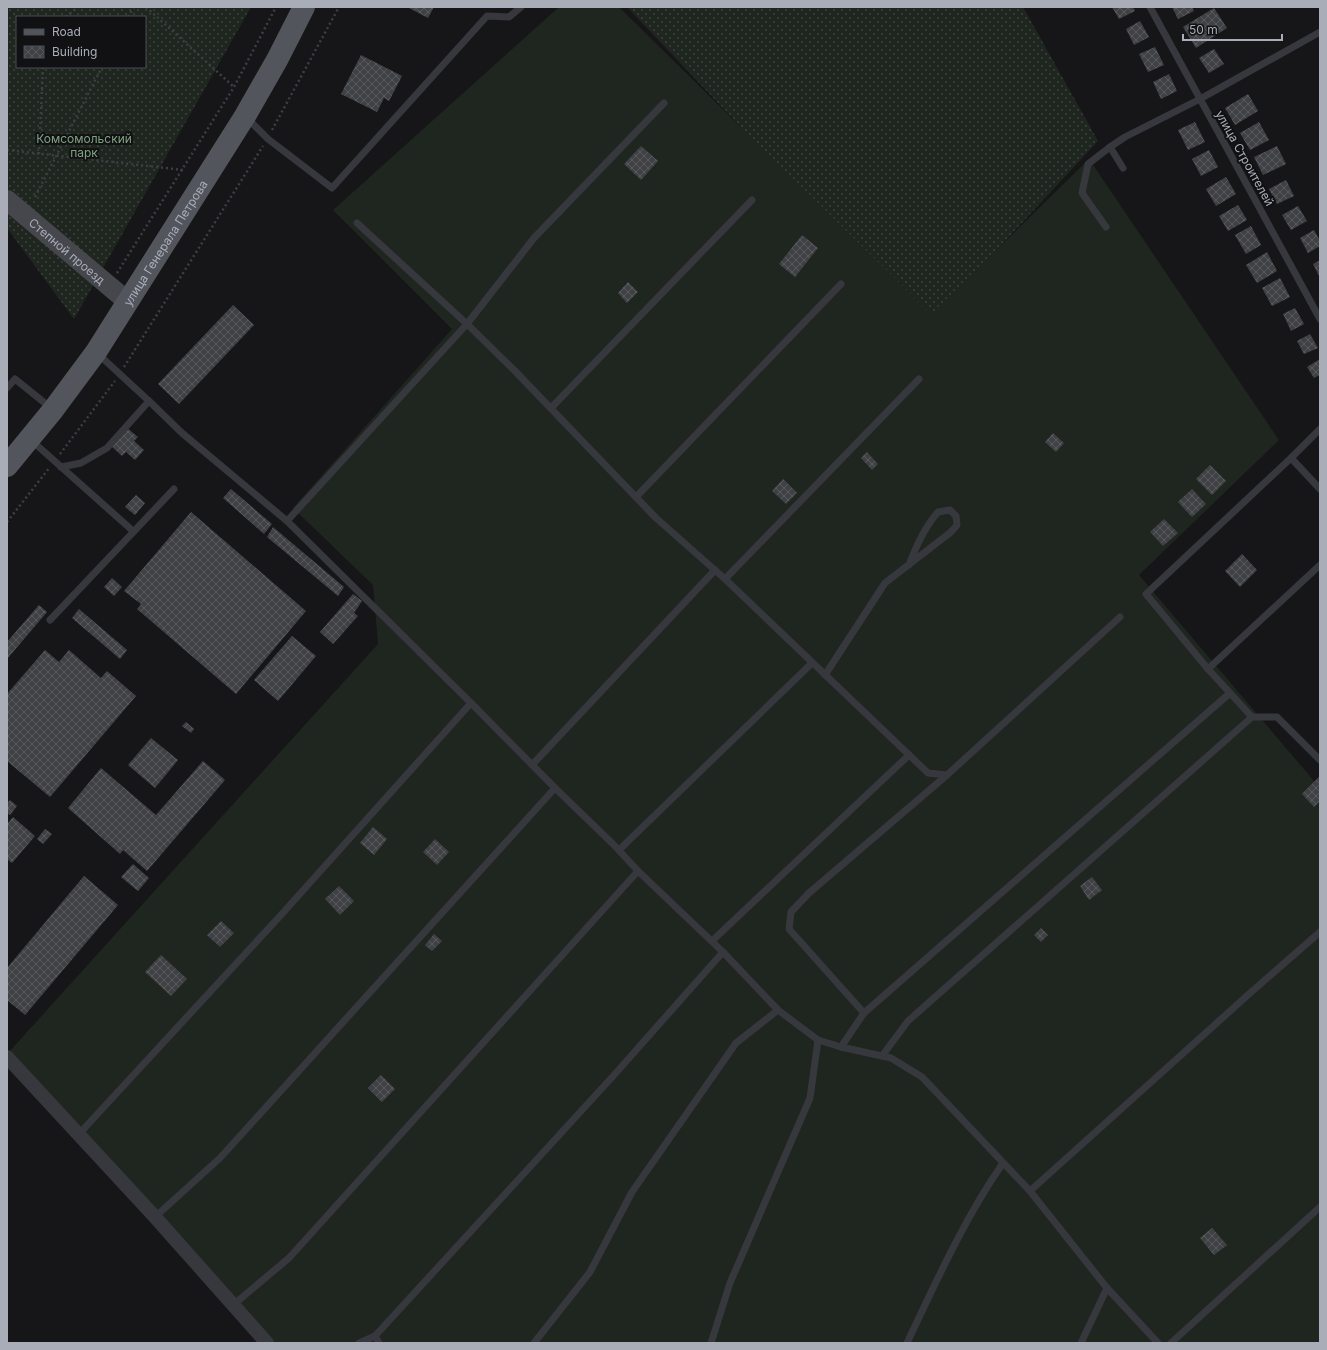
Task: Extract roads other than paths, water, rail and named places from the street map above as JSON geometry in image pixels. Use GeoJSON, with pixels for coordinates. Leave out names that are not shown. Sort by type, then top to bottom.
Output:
{"type":"FeatureCollection","features":[{"type":"Feature","properties":{"kind":"main road","name":"улица Генерала Петрова"},"geometry":{"type":"LineString","coordinates":[[7,466],[96,352],[245,116],[277,60],[304,7]]}},
{"type":"Feature","properties":{"kind":"main road","name":"Степной проезд"},"geometry":{"type":"LineString","coordinates":[[7,200],[127,301]]}},
{"type":"Feature","properties":{"kind":"street"},"geometry":{"type":"LineString","coordinates":[[7,1057],[155,1217],[266,1343]]}},
{"type":"Feature","properties":{"kind":"lane"},"geometry":{"type":"LineString","coordinates":[[245,116],[268,138],[332,188],[487,16],[509,17],[521,7]]}},
{"type":"Feature","properties":{"kind":"lane","name":"улица Строителей"},"geometry":{"type":"LineString","coordinates":[[1150,7],[1320,319]]}},
{"type":"Feature","properties":{"kind":"lane"},"geometry":{"type":"LineString","coordinates":[[1106,227],[1082,193],[1088,164],[1125,137],[1200,99],[1320,32]]}},
{"type":"Feature","properties":{"kind":"lane"},"geometry":{"type":"LineString","coordinates":[[287,521],[467,324],[534,238],[664,103]]}},
{"type":"Feature","properties":{"kind":"lane"},"geometry":{"type":"LineString","coordinates":[[1110,147],[1123,168]]}},
{"type":"Feature","properties":{"kind":"lane"},"geometry":{"type":"LineString","coordinates":[[550,408],[752,200]]}},
{"type":"Feature","properties":{"kind":"lane"},"geometry":{"type":"LineString","coordinates":[[357,223],[467,324],[656,518],[725,579],[928,773],[947,774]]}},
{"type":"Feature","properties":{"kind":"lane"},"geometry":{"type":"LineString","coordinates":[[636,497],[841,284]]}},
{"type":"Feature","properties":{"kind":"lane"},"geometry":{"type":"LineString","coordinates":[[96,352],[149,400],[182,433],[287,521],[471,703],[532,766],[619,850],[638,871],[712,941],[778,1010],[818,1040],[841,1047],[891,1058],[922,1077],[1030,1191],[1108,1288],[1158,1343]]}},
{"type":"Feature","properties":{"kind":"lane"},"geometry":{"type":"LineString","coordinates":[[7,388],[15,379],[52,410]]}},
{"type":"Feature","properties":{"kind":"lane"},"geometry":{"type":"LineString","coordinates":[[725,579],[919,379]]}},
{"type":"Feature","properties":{"kind":"lane"},"geometry":{"type":"LineString","coordinates":[[61,467],[81,463],[107,448],[149,400]]}},
{"type":"Feature","properties":{"kind":"lane"},"geometry":{"type":"LineString","coordinates":[[1252,717],[1208,668],[1146,594],[1320,429]]}},
{"type":"Feature","properties":{"kind":"lane"},"geometry":{"type":"LineString","coordinates":[[29,439],[133,532]]}},
{"type":"Feature","properties":{"kind":"lane"},"geometry":{"type":"LineString","coordinates":[[1291,458],[1320,489]]}},
{"type":"Feature","properties":{"kind":"lane"},"geometry":{"type":"LineString","coordinates":[[50,620],[174,489]]}},
{"type":"Feature","properties":{"kind":"lane"},"geometry":{"type":"LineString","coordinates":[[825,675],[885,583],[909,565],[951,532],[957,525],[956,516],[950,510],[938,512],[931,519],[918,541],[909,565]]}},
{"type":"Feature","properties":{"kind":"lane"},"geometry":{"type":"LineString","coordinates":[[1208,668],[1320,565]]}},
{"type":"Feature","properties":{"kind":"lane"},"geometry":{"type":"LineString","coordinates":[[532,766],[715,570]]}},
{"type":"Feature","properties":{"kind":"lane"},"geometry":{"type":"LineString","coordinates":[[864,1013],[789,929],[791,912],[809,893],[947,774],[1120,618]]}},
{"type":"Feature","properties":{"kind":"lane"},"geometry":{"type":"LineString","coordinates":[[619,850],[812,663]]}},
{"type":"Feature","properties":{"kind":"lane"},"geometry":{"type":"LineString","coordinates":[[841,1047],[864,1013],[1230,693]]}},
{"type":"Feature","properties":{"kind":"lane"},"geometry":{"type":"LineString","coordinates":[[79,1134],[281,915],[471,703]]}},
{"type":"Feature","properties":{"kind":"lane"},"geometry":{"type":"LineString","coordinates":[[882,1056],[908,1021],[1252,717],[1277,717],[1320,760]]}},
{"type":"Feature","properties":{"kind":"lane"},"geometry":{"type":"LineString","coordinates":[[712,941],[909,755]]}},
{"type":"Feature","properties":{"kind":"lane"},"geometry":{"type":"LineString","coordinates":[[155,1217],[220,1158],[555,788]]}},
{"type":"Feature","properties":{"kind":"lane"},"geometry":{"type":"LineString","coordinates":[[233,1305],[289,1258],[638,871]]}},
{"type":"Feature","properties":{"kind":"lane"},"geometry":{"type":"LineString","coordinates":[[1030,1191],[1243,999],[1320,932]]}},
{"type":"Feature","properties":{"kind":"lane"},"geometry":{"type":"LineString","coordinates":[[359,1343],[375,1336],[615,1074],[723,952]]}},
{"type":"Feature","properties":{"kind":"lane"},"geometry":{"type":"LineString","coordinates":[[534,1343],[590,1272],[632,1192],[736,1043],[778,1010]]}},
{"type":"Feature","properties":{"kind":"lane"},"geometry":{"type":"LineString","coordinates":[[711,1343],[730,1283],[810,1098],[818,1040]]}},
{"type":"Feature","properties":{"kind":"lane"},"geometry":{"type":"LineString","coordinates":[[907,1343],[955,1243],[984,1190],[1003,1163]]}},
{"type":"Feature","properties":{"kind":"lane"},"geometry":{"type":"LineString","coordinates":[[1171,1343],[1320,1207]]}},
{"type":"Feature","properties":{"kind":"lane"},"geometry":{"type":"LineString","coordinates":[[1080,1343],[1108,1288]]}},
{"type":"Feature","properties":{"kind":"lane"},"geometry":{"type":"LineString","coordinates":[[375,1336],[379,1343]]}},
{"type":"Feature","properties":{"kind":"park label","name":"Комсомольский парк"},"geometry":{"type":"Point","coordinates":[84,145]}}]}
